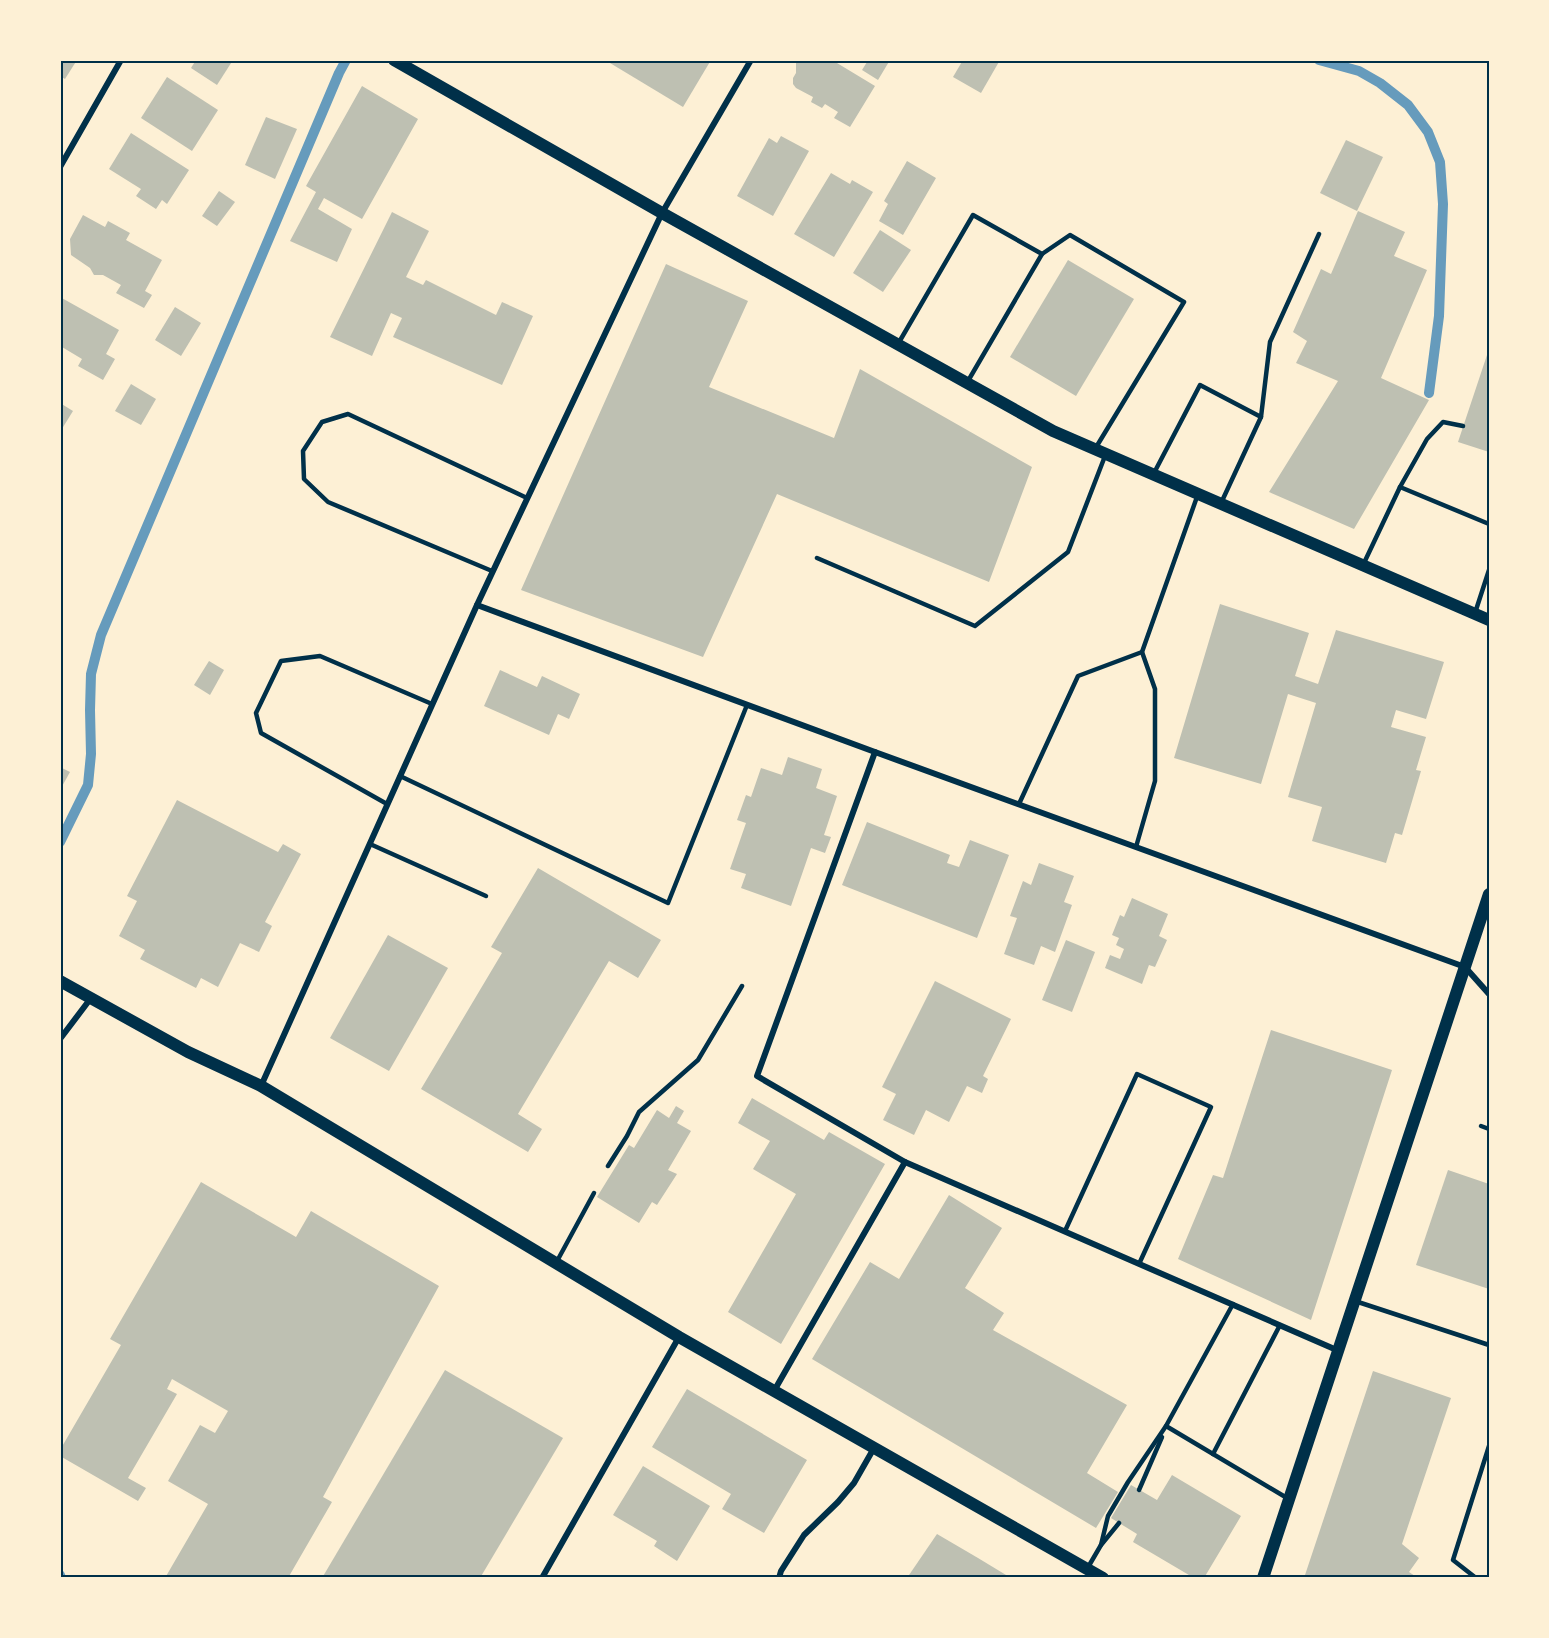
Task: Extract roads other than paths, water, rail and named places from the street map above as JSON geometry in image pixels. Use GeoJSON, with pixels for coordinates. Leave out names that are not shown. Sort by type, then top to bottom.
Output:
{"type":"FeatureCollection","features":[{"type":"Feature","properties":{"kind":"main road"},"geometry":{"type":"LineString","coordinates":[[398,62],[662,213],[1053,431],[1489,620]]}},
{"type":"Feature","properties":{"kind":"main road"},"geometry":{"type":"LineString","coordinates":[[1263,1578],[1489,894]]}},
{"type":"Feature","properties":{"kind":"main road"},"geometry":{"type":"LineString","coordinates":[[60,981],[188,1052],[261,1086],[679,1337],[1103,1578]]}},
{"type":"Feature","properties":{"kind":"street"},"geometry":{"type":"LineString","coordinates":[[60,167],[121,60]]}},
{"type":"Feature","properties":{"kind":"street"},"geometry":{"type":"LineString","coordinates":[[261,1086],[492,571],[662,213],[751,60]]}},
{"type":"Feature","properties":{"kind":"street"},"geometry":{"type":"LineString","coordinates":[[477,605],[1465,967],[1489,994]]}},
{"type":"Feature","properties":{"kind":"street"},"geometry":{"type":"LineString","coordinates":[[876,752],[757,1076],[905,1162],[1339,1351]]}},
{"type":"Feature","properties":{"kind":"street"},"geometry":{"type":"LineString","coordinates":[[60,1039],[91,998]]}},
{"type":"Feature","properties":{"kind":"street"},"geometry":{"type":"LineString","coordinates":[[774,1391],[905,1162]]}},
{"type":"Feature","properties":{"kind":"street"},"geometry":{"type":"LineString","coordinates":[[542,1578],[679,1337]]}},
{"type":"Feature","properties":{"kind":"street"},"geometry":{"type":"LineString","coordinates":[[779,1578],[804,1535],[854,1483],[874,1448]]}},
{"type":"Feature","properties":{"kind":"lane"},"geometry":{"type":"LineString","coordinates":[[898,344],[973,214],[1042,254]]}},
{"type":"Feature","properties":{"kind":"lane"},"geometry":{"type":"LineString","coordinates":[[1220,504],[1261,417],[1270,342],[1319,234]]}},
{"type":"Feature","properties":{"kind":"lane"},"geometry":{"type":"LineString","coordinates":[[817,558],[975,626],[1068,552],[1100,451],[1184,302],[1070,235],[1042,254],[967,383]]}},
{"type":"Feature","properties":{"kind":"lane"},"geometry":{"type":"LineString","coordinates":[[1154,474],[1200,385],[1261,417]]}},
{"type":"Feature","properties":{"kind":"lane"},"geometry":{"type":"LineString","coordinates":[[492,571],[328,502],[304,479],[303,451],[322,422],[348,414],[527,498]]}},
{"type":"Feature","properties":{"kind":"lane"},"geometry":{"type":"LineString","coordinates":[[1363,565],[1426,439],[1443,422],[1463,426]]}},
{"type":"Feature","properties":{"kind":"lane"},"geometry":{"type":"LineString","coordinates":[[1400,488],[1489,524]]}},
{"type":"Feature","properties":{"kind":"lane"},"geometry":{"type":"LineString","coordinates":[[1136,847],[1155,781],[1155,689],[1143,652],[1198,494]]}},
{"type":"Feature","properties":{"kind":"lane"},"geometry":{"type":"LineString","coordinates":[[1475,613],[1489,570]]}},
{"type":"Feature","properties":{"kind":"lane"},"geometry":{"type":"LineString","coordinates":[[1019,804],[1078,676],[1143,652]]}},
{"type":"Feature","properties":{"kind":"lane"},"geometry":{"type":"LineString","coordinates":[[387,804],[261,733],[256,713],[281,661],[320,656],[432,704]]}},
{"type":"Feature","properties":{"kind":"lane"},"geometry":{"type":"LineString","coordinates":[[400,776],[668,903],[747,705]]}},
{"type":"Feature","properties":{"kind":"lane"},"geometry":{"type":"LineString","coordinates":[[370,844],[486,896]]}},
{"type":"Feature","properties":{"kind":"lane"},"geometry":{"type":"LineString","coordinates":[[608,1166],[639,1112],[698,1060],[742,986]]}},
{"type":"Feature","properties":{"kind":"lane"},"geometry":{"type":"LineString","coordinates":[[1065,1232],[1137,1074],[1210,1107],[1140,1264]]}},
{"type":"Feature","properties":{"kind":"lane"},"geometry":{"type":"LineString","coordinates":[[1481,1126],[1489,1129]]}},
{"type":"Feature","properties":{"kind":"lane"},"geometry":{"type":"LineString","coordinates":[[556,1263],[594,1193]]}},
{"type":"Feature","properties":{"kind":"lane"},"geometry":{"type":"LineString","coordinates":[[1355,1301],[1489,1344]]}},
{"type":"Feature","properties":{"kind":"lane"},"geometry":{"type":"LineString","coordinates":[[1101,1545],[1108,1516],[1166,1426],[1233,1304]]}},
{"type":"Feature","properties":{"kind":"lane"},"geometry":{"type":"LineString","coordinates":[[1213,1454],[1281,1325]]}},
{"type":"Feature","properties":{"kind":"lane"},"geometry":{"type":"LineString","coordinates":[[1166,1426],[1289,1499]]}},
{"type":"Feature","properties":{"kind":"lane"},"geometry":{"type":"LineString","coordinates":[[1139,1490],[1166,1426]]}},
{"type":"Feature","properties":{"kind":"lane"},"geometry":{"type":"LineString","coordinates":[[1476,1578],[1453,1560],[1489,1446]]}},
{"type":"Feature","properties":{"kind":"lane"},"geometry":{"type":"LineString","coordinates":[[1087,1569],[1101,1545],[1119,1523]]}},
{"type":"Feature","properties":{"kind":"waterway"},"geometry":{"type":"LineString","coordinates":[[60,842],[88,785],[91,754],[91,674],[101,635],[346,60]]}},
{"type":"Feature","properties":{"kind":"waterway"},"geometry":{"type":"LineString","coordinates":[[1319,60],[1359,71],[1380,83],[1408,105],[1428,132],[1440,162],[1443,204],[1439,316],[1429,393]]}}]}
